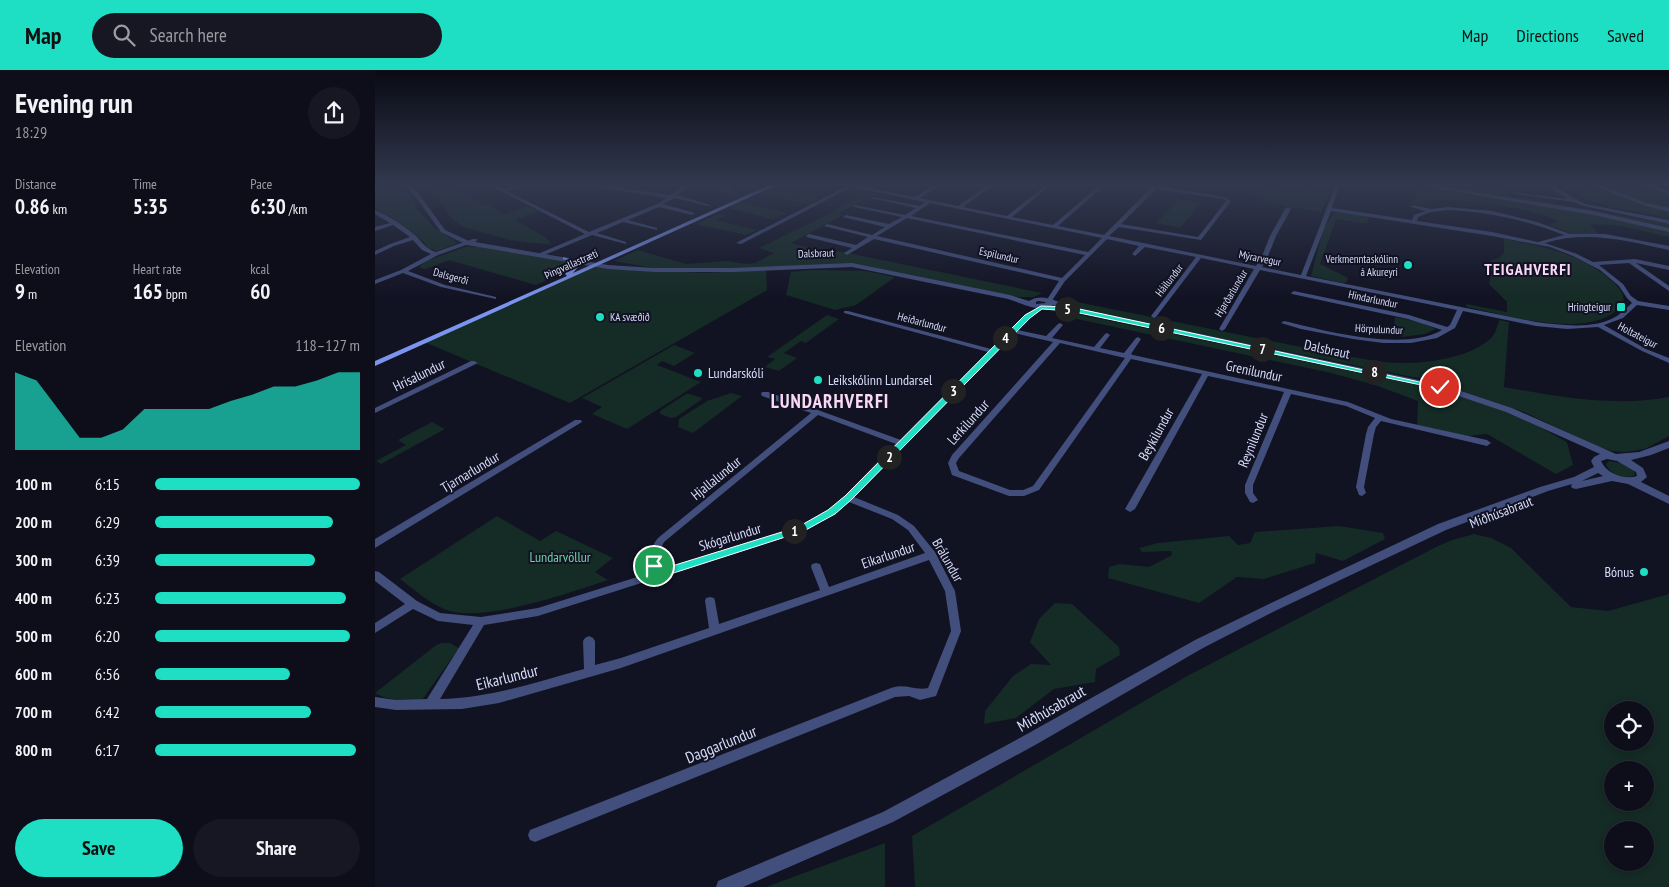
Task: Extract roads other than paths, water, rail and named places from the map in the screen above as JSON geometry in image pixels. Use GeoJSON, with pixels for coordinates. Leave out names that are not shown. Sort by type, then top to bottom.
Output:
{"type":"FeatureCollection","features":[{"type":"Feature","properties":{"kind":"main road","name":"Þingvallastræti"},"geometry":{"type":"LineString","coordinates":[[375,364],[684,222]]}},
{"type":"Feature","properties":{"kind":"main road","name":"Þingvallastræti"},"geometry":{"type":"LineString","coordinates":[[375,360],[689,222]]}},
{"type":"Feature","properties":{"kind":"main road"},"geometry":{"type":"LineString","coordinates":[[565,258],[572,261],[576,266],[566,275]]}},
{"type":"Feature","properties":{"kind":"street"},"geometry":{"type":"LineString","coordinates":[[568,222],[589,234],[624,243]]}},
{"type":"Feature","properties":{"kind":"street"},"geometry":{"type":"LineString","coordinates":[[545,253],[617,222]]}},
{"type":"Feature","properties":{"kind":"street"},"geometry":{"type":"LineString","coordinates":[[630,222],[655,229]]}},
{"type":"Feature","properties":{"kind":"street"},"geometry":{"type":"LineString","coordinates":[[739,243],[780,222]]}},
{"type":"Feature","properties":{"kind":"street"},"geometry":{"type":"LineString","coordinates":[[870,222],[889,226]]}},
{"type":"Feature","properties":{"kind":"street"},"geometry":{"type":"LineString","coordinates":[[847,253],[895,222]]}},
{"type":"Feature","properties":{"kind":"street"},"geometry":{"type":"LineString","coordinates":[[935,222],[1090,254]]}},
{"type":"Feature","properties":{"kind":"street","name":"Mýrarvegur"},"geometry":{"type":"LineString","coordinates":[[1029,222],[1461,309],[1551,325],[1598,324],[1619,317],[1636,302]]}},
{"type":"Feature","properties":{"kind":"street"},"geometry":{"type":"LineString","coordinates":[[1054,227],[1060,222]]}},
{"type":"Feature","properties":{"kind":"street"},"geometry":{"type":"LineString","coordinates":[[1055,288],[1039,299],[1033,300],[1042,304],[1055,288],[1122,222]]}},
{"type":"Feature","properties":{"kind":"street"},"geometry":{"type":"LineString","coordinates":[[1119,225],[1199,239],[1212,222]]}},
{"type":"Feature","properties":{"kind":"street","name":"Hjarðarlundur"},"geometry":{"type":"LineString","coordinates":[[1222,329],[1258,268],[1281,222]]}},
{"type":"Feature","properties":{"kind":"street"},"geometry":{"type":"LineString","coordinates":[[1303,277],[1324,222]]}},
{"type":"Feature","properties":{"kind":"street"},"geometry":{"type":"LineString","coordinates":[[1415,222],[1540,243],[1575,255],[1613,276],[1629,298],[1636,302],[1669,308]]}},
{"type":"Feature","properties":{"kind":"street"},"geometry":{"type":"LineString","coordinates":[[1529,222],[1568,235]]}},
{"type":"Feature","properties":{"kind":"street"},"geometry":{"type":"LineString","coordinates":[[1634,222],[1669,230]]}},
{"type":"Feature","properties":{"kind":"street"},"geometry":{"type":"LineString","coordinates":[[375,229],[395,223]]}},
{"type":"Feature","properties":{"kind":"street","name":"Dalsgerði"},"geometry":{"type":"LineString","coordinates":[[395,223],[414,238],[422,249],[436,254]]}},
{"type":"Feature","properties":{"kind":"street","name":"Dalsbraut"},"geometry":{"type":"LineString","coordinates":[[439,224],[475,240],[621,267],[703,271],[853,265],[1440,387],[1509,410],[1571,439],[1617,457],[1640,472],[1669,500]]}},
{"type":"Feature","properties":{"kind":"street","name":"Dalsbraut"},"geometry":{"type":"LineString","coordinates":[[439,224],[443,231],[467,243],[597,262]]}},
{"type":"Feature","properties":{"kind":"street","name":"Espilundur"},"geometry":{"type":"LineString","coordinates":[[827,226],[1063,280]]}},
{"type":"Feature","properties":{"kind":"street"},"geometry":{"type":"LineString","coordinates":[[1540,243],[1568,235],[1606,236],[1669,248]]}},
{"type":"Feature","properties":{"kind":"street"},"geometry":{"type":"LineString","coordinates":[[809,236],[856,247]]}},
{"type":"Feature","properties":{"kind":"street"},"geometry":{"type":"LineString","coordinates":[[375,253],[414,238]]}},
{"type":"Feature","properties":{"kind":"street"},"geometry":{"type":"LineString","coordinates":[[375,282],[403,271],[436,254],[475,240]]}},
{"type":"Feature","properties":{"kind":"street"},"geometry":{"type":"LineString","coordinates":[[1135,254],[1143,245]]}},
{"type":"Feature","properties":{"kind":"street","name":"Háilundur"},"geometry":{"type":"LineString","coordinates":[[1154,316],[1200,256]]}},
{"type":"Feature","properties":{"kind":"street"},"geometry":{"type":"LineString","coordinates":[[1628,261],[1642,268],[1669,289]]}},
{"type":"Feature","properties":{"kind":"street"},"geometry":{"type":"LineString","coordinates":[[1593,264],[1640,261],[1669,268]]}},
{"type":"Feature","properties":{"kind":"street","name":"Dalsgerði"},"geometry":{"type":"LineString","coordinates":[[403,271],[443,286],[493,298]]}},
{"type":"Feature","properties":{"kind":"street","name":"Hindarlundur"},"geometry":{"type":"LineString","coordinates":[[1294,293],[1409,317],[1447,329]]}},
{"type":"Feature","properties":{"kind":"street","name":"Dalsbraut"},"geometry":{"type":"LineString","coordinates":[[1010,297],[1039,299]]}},
{"type":"Feature","properties":{"kind":"street","name":"Skógarlundur"},"geometry":{"type":"LineString","coordinates":[[375,575],[413,604],[438,617],[481,621],[538,612],[801,529],[831,512],[848,498],[1027,316],[1042,304]]}},
{"type":"Feature","properties":{"kind":"street"},"geometry":{"type":"LineString","coordinates":[[1447,329],[1458,320],[1461,309]]}},
{"type":"Feature","properties":{"kind":"street","name":"Heiðarlundur"},"geometry":{"type":"LineString","coordinates":[[846,312],[992,351]]}},
{"type":"Feature","properties":{"kind":"street","name":"Hörpulundur"},"geometry":{"type":"LineString","coordinates":[[1284,323],[1342,336],[1381,341],[1428,338],[1447,329]]}},
{"type":"Feature","properties":{"kind":"street","name":"Holtateigur"},"geometry":{"type":"LineString","coordinates":[[1598,324],[1644,350],[1669,361]]}},
{"type":"Feature","properties":{"kind":"street"},"geometry":{"type":"LineString","coordinates":[[1047,339],[1060,325]]}},
{"type":"Feature","properties":{"kind":"street","name":"Grenilundur"},"geometry":{"type":"LineString","coordinates":[[1013,331],[1348,404],[1379,418],[1399,424],[1487,443]]}},
{"type":"Feature","properties":{"kind":"street"},"geometry":{"type":"LineString","coordinates":[[1096,349],[1107,334]]}},
{"type":"Feature","properties":{"kind":"street"},"geometry":{"type":"LineString","coordinates":[[1128,356],[1138,338]]}},
{"type":"Feature","properties":{"kind":"street","name":"Lerkilundur"},"geometry":{"type":"LineString","coordinates":[[1058,341],[955,457],[952,463],[955,473],[1009,493],[1024,493],[1036,488],[1128,356]]}},
{"type":"Feature","properties":{"kind":"street","name":"Hrísalundur"},"geometry":{"type":"LineString","coordinates":[[375,411],[474,363]]}},
{"type":"Feature","properties":{"kind":"street","name":"Beykilundur"},"geometry":{"type":"LineString","coordinates":[[1130,509],[1206,373]]}},
{"type":"Feature","properties":{"kind":"street","name":"Reynilundur"},"geometry":{"type":"LineString","coordinates":[[1253,500],[1249,493],[1249,485],[1288,391]]}},
{"type":"Feature","properties":{"kind":"street"},"geometry":{"type":"LineString","coordinates":[[765,394],[902,443]]}},
{"type":"Feature","properties":{"kind":"street","name":"Hjallalundur"},"geometry":{"type":"LineString","coordinates":[[655,575],[653,557],[661,540],[817,412]]}},
{"type":"Feature","properties":{"kind":"street"},"geometry":{"type":"LineString","coordinates":[[1362,493],[1360,487],[1370,434],[1372,427],[1379,418]]}},
{"type":"Feature","properties":{"kind":"street","name":"Tjarnarlundur"},"geometry":{"type":"LineString","coordinates":[[375,544],[578,422]]}},
{"type":"Feature","properties":{"kind":"street","name":"Dalsbraut"},"geometry":{"type":"LineString","coordinates":[[1571,439],[1597,465],[1613,477]]}},
{"type":"Feature","properties":{"kind":"street"},"geometry":{"type":"LineString","coordinates":[[1617,457],[1646,455],[1669,444]]}},
{"type":"Feature","properties":{"kind":"street"},"geometry":{"type":"LineString","coordinates":[[1630,482],[1638,480],[1646,455]]}},
{"type":"Feature","properties":{"kind":"street","name":"Miðhúsabraut"},"geometry":{"type":"LineString","coordinates":[[724,887],[888,817],[1032,739],[1199,644],[1281,602],[1442,527],[1544,489],[1578,479],[1597,465],[1600,457],[1617,457]]}},
{"type":"Feature","properties":{"kind":"street"},"geometry":{"type":"LineString","coordinates":[[1613,477],[1630,482],[1669,500]]}},
{"type":"Feature","properties":{"kind":"street","name":"Miðhúsabraut"},"geometry":{"type":"LineString","coordinates":[[1391,552],[1412,547],[1549,494],[1613,477]]}},
{"type":"Feature","properties":{"kind":"street","name":"Brálundur"},"geometry":{"type":"LineString","coordinates":[[848,498],[895,517],[911,528],[932,555],[950,591],[956,631],[934,689],[929,694],[920,696]]}},
{"type":"Feature","properties":{"kind":"street","name":"Eikarlundur"},"geometry":{"type":"LineString","coordinates":[[375,702],[396,705],[462,704],[499,698],[621,664],[932,555]]}},
{"type":"Feature","properties":{"kind":"street"},"geometry":{"type":"LineString","coordinates":[[816,567],[826,592]]}},
{"type":"Feature","properties":{"kind":"street"},"geometry":{"type":"LineString","coordinates":[[710,600],[715,630]]}},
{"type":"Feature","properties":{"kind":"street"},"geometry":{"type":"LineString","coordinates":[[375,629],[413,604]]}},
{"type":"Feature","properties":{"kind":"street"},"geometry":{"type":"LineString","coordinates":[[431,704],[481,621]]}},
{"type":"Feature","properties":{"kind":"street"},"geometry":{"type":"LineString","coordinates":[[589,641],[590,672]]}},
{"type":"Feature","properties":{"kind":"street","name":"Daggarlundur"},"geometry":{"type":"LineString","coordinates":[[535,835],[895,692],[909,691],[920,696]]}},
{"type":"Feature","properties":{"kind":"place","name":"Verkmenntaskólinn á Akureyri"},"geometry":{"type":"Point","coordinates":[1408,265]}},
{"type":"Feature","properties":{"kind":"place","name":"Hringteigur"},"geometry":{"type":"Point","coordinates":[1621,307]}},
{"type":"Feature","properties":{"kind":"place","name":"KA svæðið"},"geometry":{"type":"Point","coordinates":[600,317]}},
{"type":"Feature","properties":{"kind":"place","name":"Lundarskóli"},"geometry":{"type":"Point","coordinates":[698,373]}},
{"type":"Feature","properties":{"kind":"place","name":"Leikskólinn Lundarsel"},"geometry":{"type":"Point","coordinates":[818,380]}},
{"type":"Feature","properties":{"kind":"place","name":"Bónus"},"geometry":{"type":"Point","coordinates":[1644,572]}},
{"type":"Feature","properties":{"kind":"district","name":"TEIGAHVERFI"},"geometry":{"type":"Point","coordinates":[1528,269]}},
{"type":"Feature","properties":{"kind":"district","name":"LUNDARHVERFI"},"geometry":{"type":"Point","coordinates":[830,401]}},
{"type":"Feature","properties":{"kind":"park label","name":"Lundarvöllur"},"geometry":{"type":"Point","coordinates":[560,557]}}]}
